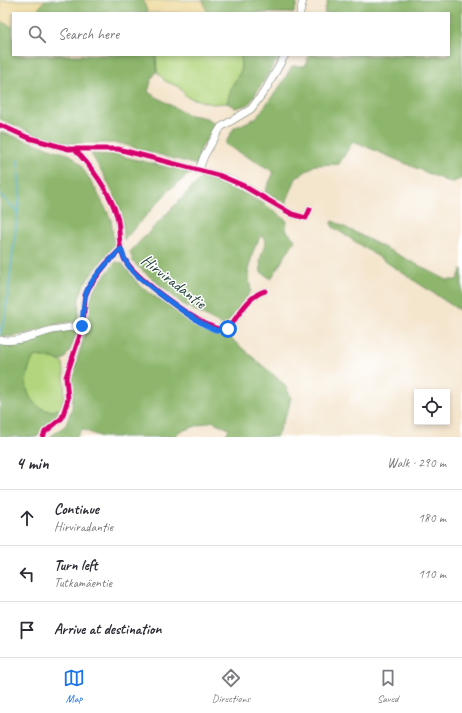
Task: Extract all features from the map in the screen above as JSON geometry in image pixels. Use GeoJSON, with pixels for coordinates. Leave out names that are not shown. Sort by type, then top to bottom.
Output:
{"type":"FeatureCollection","features":[{"type":"Feature","properties":{"kind":"street"},"geometry":{"type":"LineString","coordinates":[[300,12],[303,0]]}},
{"type":"Feature","properties":{"kind":"street"},"geometry":{"type":"LineString","coordinates":[[199,170],[204,156],[221,127],[251,108],[266,89],[285,56]]}},
{"type":"Feature","properties":{"kind":"street"},"geometry":{"type":"LineString","coordinates":[[0,125],[29,138],[74,149],[118,148],[199,170],[242,185],[292,214],[306,218],[310,209]]}},
{"type":"Feature","properties":{"kind":"street","name":"Hirviradantie"},"geometry":{"type":"LineString","coordinates":[[74,149],[85,160],[109,198],[117,215],[121,237],[121,249],[130,268],[141,279],[174,304],[215,329],[224,331],[228,329],[251,299],[264,291]]}},
{"type":"Feature","properties":{"kind":"street"},"geometry":{"type":"LineString","coordinates":[[43,437],[45,432],[62,418],[68,399],[66,377],[82,326],[85,296],[89,287],[106,264],[121,249]]}},
{"type":"Feature","properties":{"kind":"street"},"geometry":{"type":"LineString","coordinates":[[0,340],[12,342],[21,341],[52,330],[82,326]]}},
{"type":"Feature","properties":{"kind":"green space"},"geometry":{"type":"Polygon","coordinates":[[[45,0],[143,0],[148,12],[36,12],[45,0]]]}},
{"type":"Feature","properties":{"kind":"green space"},"geometry":{"type":"Polygon","coordinates":[[[203,0],[298,0],[294,12],[207,12],[203,0]]]}},
{"type":"Feature","properties":{"kind":"green space"},"geometry":{"type":"Polygon","coordinates":[[[328,0],[462,0],[462,178],[451,183],[353,141],[339,164],[315,165],[296,178],[286,203],[265,192],[274,172],[225,144],[234,128],[256,118],[281,85],[292,66],[305,66],[309,56],[450,56],[450,12],[324,12],[328,0]]]}},
{"type":"Feature","properties":{"kind":"green space"},"geometry":{"type":"Polygon","coordinates":[[[0,21],[12,27],[12,56],[156,56],[157,71],[152,78],[148,92],[186,114],[206,118],[216,124],[200,150],[196,165],[119,143],[69,143],[35,134],[0,119],[0,21]]]}},
{"type":"Feature","properties":{"kind":"green space"},"geometry":{"type":"Polygon","coordinates":[[[156,56],[241,56],[241,71],[232,86],[227,103],[212,104],[187,97],[179,87],[165,81],[157,71],[156,56]]]}},
{"type":"Feature","properties":{"kind":"green space"},"geometry":{"type":"Polygon","coordinates":[[[240,56],[279,56],[249,104],[236,108],[227,103],[232,86],[241,71],[240,56]]]}},
{"type":"Feature","properties":{"kind":"green space"},"geometry":{"type":"Polygon","coordinates":[[[0,132],[71,155],[80,164],[111,219],[114,245],[84,284],[79,298],[78,322],[58,324],[20,335],[0,336],[0,132]]]}},
{"type":"Feature","properties":{"kind":"green space"},"geometry":{"type":"Polygon","coordinates":[[[91,154],[117,155],[191,173],[169,190],[124,240],[122,217],[114,195],[91,154]]]}},
{"type":"Feature","properties":{"kind":"green space"},"geometry":{"type":"Polygon","coordinates":[[[202,177],[236,190],[257,200],[278,213],[287,221],[286,230],[295,240],[271,279],[261,272],[260,260],[266,240],[261,235],[254,249],[248,270],[251,291],[228,322],[221,325],[183,304],[134,263],[130,252],[202,177]]]}},
{"type":"Feature","properties":{"kind":"green space"},"geometry":{"type":"Polygon","coordinates":[[[333,221],[447,280],[457,280],[462,269],[462,312],[333,227],[331,224],[333,221]]]}},
{"type":"Feature","properties":{"kind":"green space"},"geometry":{"type":"Polygon","coordinates":[[[116,262],[122,263],[138,284],[161,301],[214,334],[228,336],[284,384],[291,397],[288,410],[276,437],[225,437],[229,429],[212,421],[178,432],[176,437],[101,437],[82,429],[77,437],[50,437],[66,425],[72,408],[73,393],[71,380],[85,334],[89,305],[94,289],[116,262]]]}},
{"type":"Feature","properties":{"kind":"green space"},"geometry":{"type":"Polygon","coordinates":[[[76,330],[77,333],[65,358],[60,361],[53,358],[35,356],[28,370],[27,385],[31,399],[36,405],[43,409],[54,411],[58,409],[60,413],[58,417],[37,437],[0,437],[0,344],[7,345],[20,343],[52,333],[76,330]]]}},
{"type":"Feature","properties":{"kind":"green space"},"geometry":{"type":"Polygon","coordinates":[[[34,356],[53,358],[63,363],[64,397],[57,410],[52,411],[42,409],[29,398],[26,382],[34,356]]]}},
{"type":"Feature","properties":{"kind":"sand"},"geometry":{"type":"Polygon","coordinates":[[[0,0],[45,0],[36,12],[12,12],[12,27],[0,21],[0,0]]]}},
{"type":"Feature","properties":{"kind":"sand"},"geometry":{"type":"Polygon","coordinates":[[[143,0],[203,0],[207,12],[148,12],[143,0]]]}},
{"type":"Feature","properties":{"kind":"waterway"},"geometry":{"type":"LineString","coordinates":[[0,334],[5,318],[20,193],[18,160]]}},
{"type":"Feature","properties":{"kind":"waterway"},"geometry":{"type":"LineString","coordinates":[[0,194],[18,213]]}},
{"type":"Feature","properties":{"kind":"cycle path"},"geometry":{"type":"LineString","coordinates":[[0,125],[29,138],[69,149],[118,149],[221,176],[242,185],[292,214],[306,218],[310,209]]}},
{"type":"Feature","properties":{"kind":"cycle path"},"geometry":{"type":"LineString","coordinates":[[74,149],[93,171],[110,198],[117,216],[121,250],[125,260],[157,292],[190,315],[206,324],[219,329],[228,329],[248,302],[253,297],[265,291]]}},
{"type":"Feature","properties":{"kind":"cycle path"},"geometry":{"type":"LineString","coordinates":[[43,437],[45,432],[62,418],[68,399],[66,377],[83,326],[85,296],[89,287],[106,264],[121,249]]}},
{"type":"Feature","properties":{"kind":"route"},"geometry":{"type":"LineString","coordinates":[[82,326],[85,296],[89,287],[106,264],[121,249],[130,268],[141,279],[174,304],[215,329],[224,331],[228,329]]}}]}
